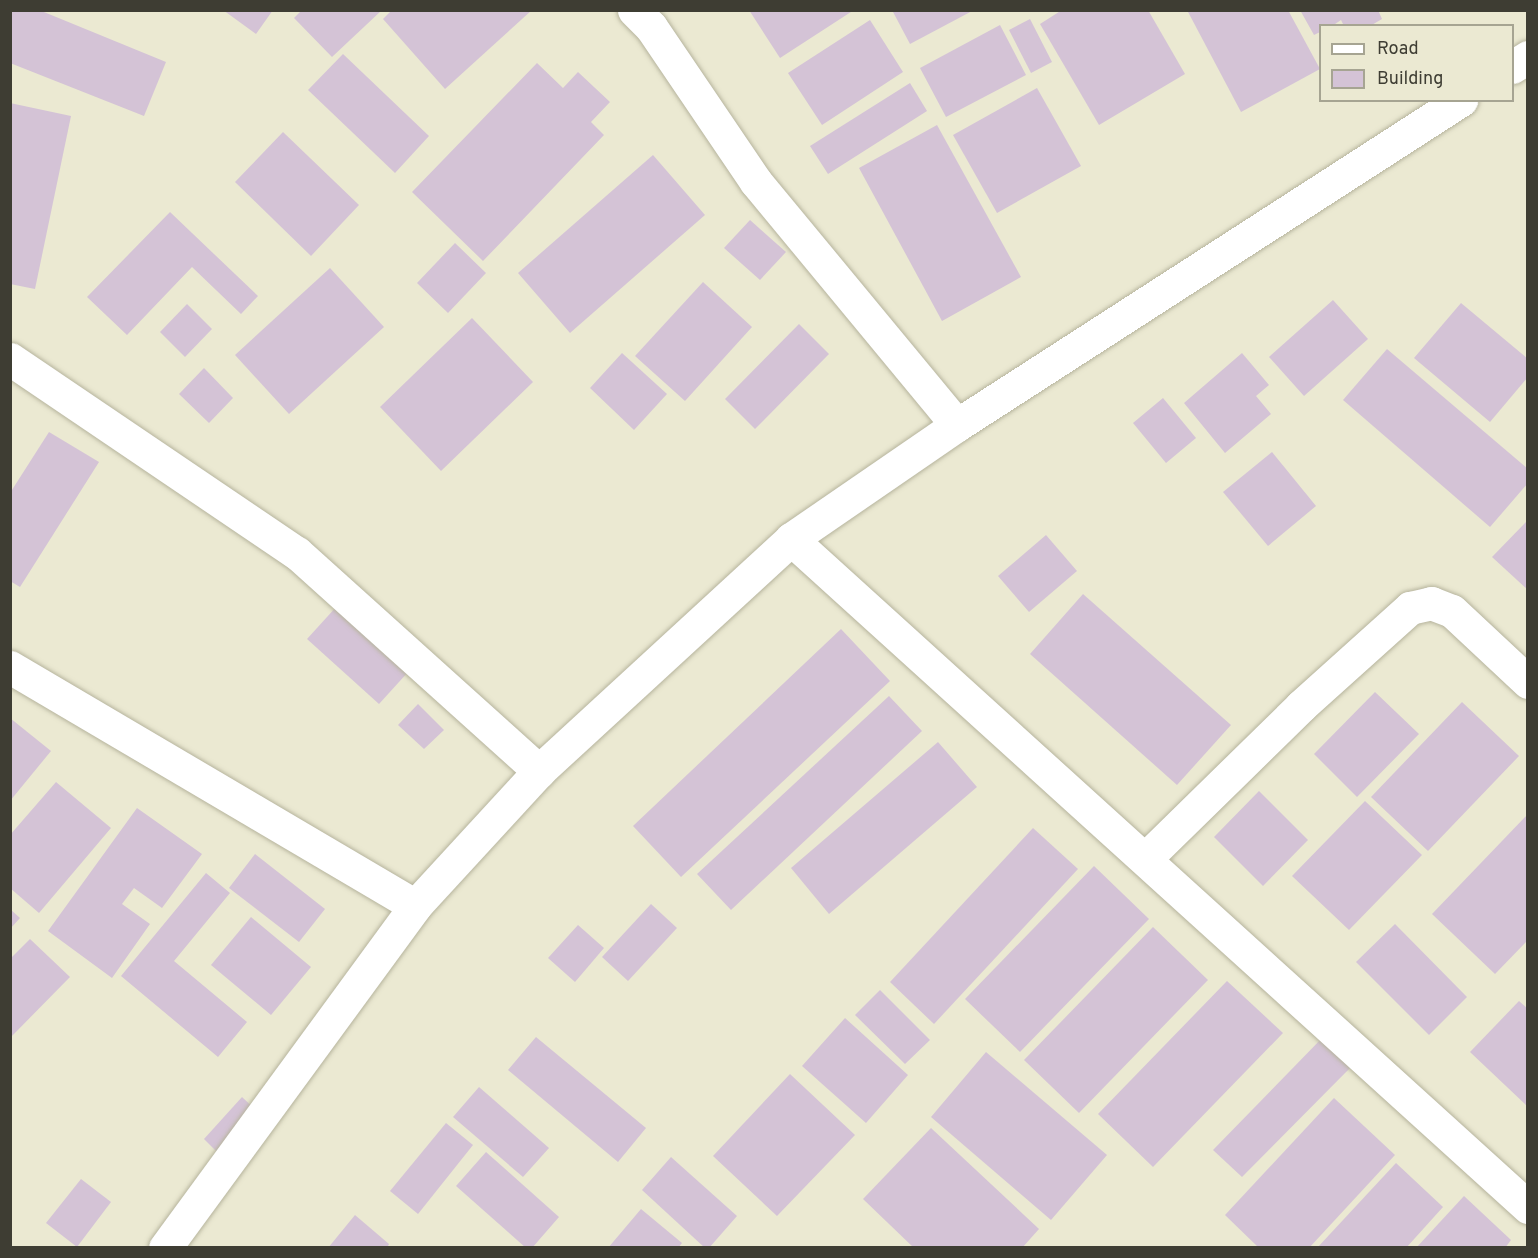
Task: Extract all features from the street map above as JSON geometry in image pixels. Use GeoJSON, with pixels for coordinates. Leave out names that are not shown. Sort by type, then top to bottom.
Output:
{"type":"FeatureCollection","features":[{"type":"Feature","properties":{"kind":"street"},"geometry":{"type":"LineString","coordinates":[[634,10],[651,27],[756,182],[957,425]]}},
{"type":"Feature","properties":{"kind":"street"},"geometry":{"type":"LineString","coordinates":[[1514,66],[1527,57]]}},
{"type":"Feature","properties":{"kind":"street"},"geometry":{"type":"LineString","coordinates":[[165,1248],[415,906],[538,771],[790,539],[957,425],[1458,102]]}},
{"type":"Feature","properties":{"kind":"street"},"geometry":{"type":"LineString","coordinates":[[10,359],[297,553],[538,771]]}},
{"type":"Feature","properties":{"kind":"street"},"geometry":{"type":"LineString","coordinates":[[790,539],[1527,1207]]}},
{"type":"Feature","properties":{"kind":"street"},"geometry":{"type":"LineString","coordinates":[[1145,859],[1301,706],[1410,608],[1431,603],[1452,612],[1527,682]]}},
{"type":"Feature","properties":{"kind":"street"},"geometry":{"type":"LineString","coordinates":[[10,667],[415,906]]}},
{"type":"Feature","properties":{"kind":"building"},"geometry":{"type":"Polygon","coordinates":[[[10,10],[39,10],[166,62],[144,116],[10,63],[10,10]]]}},
{"type":"Feature","properties":{"kind":"building"},"geometry":{"type":"Polygon","coordinates":[[[223,10],[273,10],[256,34],[223,10]]]}},
{"type":"Feature","properties":{"kind":"building"},"geometry":{"type":"Polygon","coordinates":[[[302,10],[382,10],[332,57],[294,18],[302,10]]]}},
{"type":"Feature","properties":{"kind":"building"},"geometry":{"type":"Polygon","coordinates":[[[392,10],[532,10],[445,89],[383,19],[392,10]]]}},
{"type":"Feature","properties":{"kind":"building"},"geometry":{"type":"Polygon","coordinates":[[[749,10],[854,10],[780,58],[749,10]]]}},
{"type":"Feature","properties":{"kind":"building"},"geometry":{"type":"Polygon","coordinates":[[[892,10],[974,10],[910,44],[892,10]]]}},
{"type":"Feature","properties":{"kind":"building"},"geometry":{"type":"Polygon","coordinates":[[[1062,10],[1148,10],[1185,74],[1099,125],[1040,24],[1062,10]]]}},
{"type":"Feature","properties":{"kind":"building"},"geometry":{"type":"Polygon","coordinates":[[[1187,10],[1288,10],[1319,67],[1319,70],[1241,112],[1187,10]]]}},
{"type":"Feature","properties":{"kind":"building"},"geometry":{"type":"Polygon","coordinates":[[[1300,10],[1378,10],[1382,19],[1373,24],[1343,24],[1341,20],[1335,24],[1319,24],[1319,32],[1314,35],[1300,10]]]}},
{"type":"Feature","properties":{"kind":"building"},"geometry":{"type":"Polygon","coordinates":[[[1030,19],[1052,62],[1031,73],[1009,30],[1030,19]]]}},
{"type":"Feature","properties":{"kind":"building"},"geometry":{"type":"Polygon","coordinates":[[[870,20],[903,72],[822,125],[788,73],[870,20]]]}},
{"type":"Feature","properties":{"kind":"building"},"geometry":{"type":"Polygon","coordinates":[[[1000,25],[1026,75],[946,117],[920,68],[1000,25]]]}},
{"type":"Feature","properties":{"kind":"building"},"geometry":{"type":"Polygon","coordinates":[[[343,54],[429,136],[395,173],[308,90],[343,54]]]}},
{"type":"Feature","properties":{"kind":"building"},"geometry":{"type":"Polygon","coordinates":[[[537,63],[563,88],[578,72],[610,102],[591,122],[604,135],[483,261],[412,192],[537,63]]]}},
{"type":"Feature","properties":{"kind":"building"},"geometry":{"type":"Polygon","coordinates":[[[910,83],[927,111],[828,174],[810,146],[910,83]]]}},
{"type":"Feature","properties":{"kind":"building"},"geometry":{"type":"Polygon","coordinates":[[[1037,88],[1081,166],[997,213],[953,135],[1037,88]]]}},
{"type":"Feature","properties":{"kind":"building"},"geometry":{"type":"Polygon","coordinates":[[[10,103],[71,116],[35,289],[10,284],[10,103]]]}},
{"type":"Feature","properties":{"kind":"building"},"geometry":{"type":"Polygon","coordinates":[[[937,125],[1021,277],[942,321],[859,168],[937,125]]]}},
{"type":"Feature","properties":{"kind":"building"},"geometry":{"type":"Polygon","coordinates":[[[283,132],[359,205],[311,256],[235,182],[283,132]]]}},
{"type":"Feature","properties":{"kind":"building"},"geometry":{"type":"Polygon","coordinates":[[[653,155],[705,215],[570,333],[518,273],[653,155]]]}},
{"type":"Feature","properties":{"kind":"building"},"geometry":{"type":"Polygon","coordinates":[[[170,212],[258,296],[241,314],[192,267],[127,335],[87,297],[170,212]]]}},
{"type":"Feature","properties":{"kind":"building"},"geometry":{"type":"Polygon","coordinates":[[[750,220],[786,252],[760,280],[724,248],[750,220]]]}},
{"type":"Feature","properties":{"kind":"building"},"geometry":{"type":"Polygon","coordinates":[[[455,243],[486,273],[448,313],[417,283],[455,243]]]}},
{"type":"Feature","properties":{"kind":"building"},"geometry":{"type":"Polygon","coordinates":[[[330,268],[384,327],[289,414],[235,355],[330,268]]]}},
{"type":"Feature","properties":{"kind":"building"},"geometry":{"type":"Polygon","coordinates":[[[703,282],[752,327],[685,401],[635,356],[703,282]]]}},
{"type":"Feature","properties":{"kind":"building"},"geometry":{"type":"Polygon","coordinates":[[[1333,300],[1368,339],[1304,396],[1269,357],[1333,300]]]}},
{"type":"Feature","properties":{"kind":"building"},"geometry":{"type":"Polygon","coordinates":[[[1461,303],[1528,359],[1528,377],[1490,422],[1414,358],[1461,303]]]}},
{"type":"Feature","properties":{"kind":"building"},"geometry":{"type":"Polygon","coordinates":[[[187,304],[212,329],[185,357],[160,332],[187,304]]]}},
{"type":"Feature","properties":{"kind":"building"},"geometry":{"type":"Polygon","coordinates":[[[472,318],[533,382],[441,471],[380,407],[472,318]]]}},
{"type":"Feature","properties":{"kind":"building"},"geometry":{"type":"Polygon","coordinates":[[[799,324],[829,354],[755,429],[725,399],[799,324]]]}},
{"type":"Feature","properties":{"kind":"building"},"geometry":{"type":"Polygon","coordinates":[[[1387,349],[1528,469],[1528,483],[1490,527],[1343,400],[1387,349]]]}},
{"type":"Feature","properties":{"kind":"building"},"geometry":{"type":"Polygon","coordinates":[[[622,353],[667,394],[634,430],[590,388],[622,353]]]}},
{"type":"Feature","properties":{"kind":"building"},"geometry":{"type":"Polygon","coordinates":[[[1242,353],[1269,385],[1256,396],[1271,414],[1225,453],[1184,403],[1242,353]]]}},
{"type":"Feature","properties":{"kind":"building"},"geometry":{"type":"Polygon","coordinates":[[[204,368],[233,398],[209,423],[179,394],[204,368]]]}},
{"type":"Feature","properties":{"kind":"building"},"geometry":{"type":"Polygon","coordinates":[[[1163,398],[1196,438],[1166,463],[1133,423],[1163,398]]]}},
{"type":"Feature","properties":{"kind":"building"},"geometry":{"type":"Polygon","coordinates":[[[49,432],[99,462],[20,587],[10,581],[10,493],[49,432]]]}},
{"type":"Feature","properties":{"kind":"building"},"geometry":{"type":"Polygon","coordinates":[[[1272,452],[1316,506],[1268,546],[1223,492],[1272,452]]]}},
{"type":"Feature","properties":{"kind":"building"},"geometry":{"type":"Polygon","coordinates":[[[1528,520],[1528,590],[1492,557],[1528,520]]]}},
{"type":"Feature","properties":{"kind":"building"},"geometry":{"type":"Polygon","coordinates":[[[1046,535],[1077,571],[1029,612],[998,576],[1046,535]]]}},
{"type":"Feature","properties":{"kind":"building"},"geometry":{"type":"Polygon","coordinates":[[[1083,594],[1231,725],[1177,785],[1030,654],[1083,594]]]}},
{"type":"Feature","properties":{"kind":"building"},"geometry":{"type":"Polygon","coordinates":[[[337,606],[409,671],[379,704],[307,639],[337,606]]]}},
{"type":"Feature","properties":{"kind":"building"},"geometry":{"type":"Polygon","coordinates":[[[841,629],[890,681],[681,877],[633,826],[841,629]]]}},
{"type":"Feature","properties":{"kind":"building"},"geometry":{"type":"Polygon","coordinates":[[[1375,692],[1419,734],[1357,797],[1314,754],[1375,692]]]}},
{"type":"Feature","properties":{"kind":"building"},"geometry":{"type":"Polygon","coordinates":[[[889,696],[922,731],[731,910],[697,874],[889,696]]]}},
{"type":"Feature","properties":{"kind":"building"},"geometry":{"type":"Polygon","coordinates":[[[1462,702],[1519,756],[1428,851],[1371,797],[1462,702]]]}},
{"type":"Feature","properties":{"kind":"building"},"geometry":{"type":"Polygon","coordinates":[[[418,704],[444,730],[424,749],[398,725],[418,704]]]}},
{"type":"Feature","properties":{"kind":"building"},"geometry":{"type":"Polygon","coordinates":[[[10,718],[51,751],[10,801],[10,718]]]}},
{"type":"Feature","properties":{"kind":"building"},"geometry":{"type":"Polygon","coordinates":[[[938,742],[977,787],[829,914],[791,868],[938,742]]]}},
{"type":"Feature","properties":{"kind":"building"},"geometry":{"type":"Polygon","coordinates":[[[56,782],[111,828],[39,913],[10,888],[10,835],[56,782]]]}},
{"type":"Feature","properties":{"kind":"building"},"geometry":{"type":"Polygon","coordinates":[[[1259,791],[1308,840],[1263,886],[1214,837],[1259,791]]]}},
{"type":"Feature","properties":{"kind":"building"},"geometry":{"type":"Polygon","coordinates":[[[1365,801],[1422,855],[1349,930],[1292,876],[1365,801]]]}},
{"type":"Feature","properties":{"kind":"building"},"geometry":{"type":"Polygon","coordinates":[[[137,808],[202,854],[162,908],[134,888],[122,904],[150,924],[112,978],[48,931],[137,808]]]}},
{"type":"Feature","properties":{"kind":"building"},"geometry":{"type":"Polygon","coordinates":[[[1528,814],[1528,940],[1495,974],[1432,914],[1528,814]]]}},
{"type":"Feature","properties":{"kind":"building"},"geometry":{"type":"Polygon","coordinates":[[[1033,828],[1078,869],[934,1024],[890,982],[1033,828]]]}},
{"type":"Feature","properties":{"kind":"building"},"geometry":{"type":"Polygon","coordinates":[[[255,854],[325,909],[299,942],[229,888],[255,854]]]}},
{"type":"Feature","properties":{"kind":"building"},"geometry":{"type":"Polygon","coordinates":[[[1094,866],[1149,919],[1020,1052],[965,999],[1094,866]]]}},
{"type":"Feature","properties":{"kind":"building"},"geometry":{"type":"Polygon","coordinates":[[[206,873],[230,893],[174,961],[247,1022],[218,1057],[121,976],[206,873]]]}},
{"type":"Feature","properties":{"kind":"building"},"geometry":{"type":"Polygon","coordinates":[[[651,904],[677,928],[628,981],[602,957],[651,904]]]}},
{"type":"Feature","properties":{"kind":"building"},"geometry":{"type":"Polygon","coordinates":[[[10,909],[20,918],[10,929],[10,909]]]}},
{"type":"Feature","properties":{"kind":"building"},"geometry":{"type":"Polygon","coordinates":[[[251,917],[311,967],[271,1015],[211,965],[251,917]]]}},
{"type":"Feature","properties":{"kind":"building"},"geometry":{"type":"Polygon","coordinates":[[[1395,924],[1467,997],[1429,1035],[1356,962],[1395,924]]]}},
{"type":"Feature","properties":{"kind":"building"},"geometry":{"type":"Polygon","coordinates":[[[578,925],[604,948],[575,982],[548,958],[578,925]]]}},
{"type":"Feature","properties":{"kind":"building"},"geometry":{"type":"Polygon","coordinates":[[[1153,927],[1208,980],[1079,1113],[1024,1060],[1153,927]]]}},
{"type":"Feature","properties":{"kind":"building"},"geometry":{"type":"Polygon","coordinates":[[[30,939],[70,977],[10,1038],[10,959],[30,939]]]}},
{"type":"Feature","properties":{"kind":"building"},"geometry":{"type":"Polygon","coordinates":[[[1227,981],[1283,1033],[1153,1167],[1098,1114],[1227,981]]]}},
{"type":"Feature","properties":{"kind":"building"},"geometry":{"type":"Polygon","coordinates":[[[880,990],[930,1040],[905,1064],[855,1015],[880,990]]]}},
{"type":"Feature","properties":{"kind":"building"},"geometry":{"type":"Polygon","coordinates":[[[1519,1001],[1528,1009],[1528,1107],[1470,1052],[1519,1001]]]}},
{"type":"Feature","properties":{"kind":"building"},"geometry":{"type":"Polygon","coordinates":[[[845,1018],[908,1075],[866,1123],[802,1066],[845,1018]]]}},
{"type":"Feature","properties":{"kind":"building"},"geometry":{"type":"Polygon","coordinates":[[[1325,1035],[1354,1064],[1242,1177],[1213,1150],[1325,1035]]]}},
{"type":"Feature","properties":{"kind":"building"},"geometry":{"type":"Polygon","coordinates":[[[536,1037],[646,1128],[618,1162],[508,1070],[536,1037]]]}},
{"type":"Feature","properties":{"kind":"building"},"geometry":{"type":"Polygon","coordinates":[[[986,1052],[1107,1155],[1051,1220],[931,1117],[986,1052]]]}},
{"type":"Feature","properties":{"kind":"building"},"geometry":{"type":"Polygon","coordinates":[[[790,1074],[855,1135],[777,1216],[713,1156],[790,1074]]]}},
{"type":"Feature","properties":{"kind":"building"},"geometry":{"type":"Polygon","coordinates":[[[479,1087],[549,1148],[523,1177],[453,1117],[479,1087]]]}},
{"type":"Feature","properties":{"kind":"building"},"geometry":{"type":"Polygon","coordinates":[[[242,1097],[258,1112],[219,1154],[204,1139],[242,1097]]]}},
{"type":"Feature","properties":{"kind":"building"},"geometry":{"type":"Polygon","coordinates":[[[1334,1098],[1395,1155],[1309,1248],[1259,1248],[1225,1215],[1334,1098]]]}},
{"type":"Feature","properties":{"kind":"building"},"geometry":{"type":"Polygon","coordinates":[[[446,1123],[473,1145],[418,1214],[390,1191],[446,1123]]]}},
{"type":"Feature","properties":{"kind":"building"},"geometry":{"type":"Polygon","coordinates":[[[931,1128],[1039,1229],[1022,1248],[914,1248],[863,1199],[931,1128]]]}},
{"type":"Feature","properties":{"kind":"building"},"geometry":{"type":"Polygon","coordinates":[[[486,1152],[559,1217],[532,1248],[526,1248],[456,1186],[486,1152]]]}},
{"type":"Feature","properties":{"kind":"building"},"geometry":{"type":"Polygon","coordinates":[[[671,1157],[737,1216],[709,1248],[705,1248],[642,1190],[671,1157]]]}},
{"type":"Feature","properties":{"kind":"building"},"geometry":{"type":"Polygon","coordinates":[[[1396,1163],[1443,1207],[1406,1248],[1317,1248],[1396,1163]]]}},
{"type":"Feature","properties":{"kind":"building"},"geometry":{"type":"Polygon","coordinates":[[[81,1179],[111,1202],[77,1247],[46,1223],[81,1179]]]}},
{"type":"Feature","properties":{"kind":"building"},"geometry":{"type":"Polygon","coordinates":[[[1464,1196],[1511,1240],[1505,1248],[1416,1248],[1464,1196]]]}},
{"type":"Feature","properties":{"kind":"building"},"geometry":{"type":"Polygon","coordinates":[[[641,1209],[682,1243],[678,1248],[608,1248],[641,1209]]]}},
{"type":"Feature","properties":{"kind":"building"},"geometry":{"type":"Polygon","coordinates":[[[355,1215],[389,1244],[387,1248],[328,1248],[355,1215]]]}}]}
